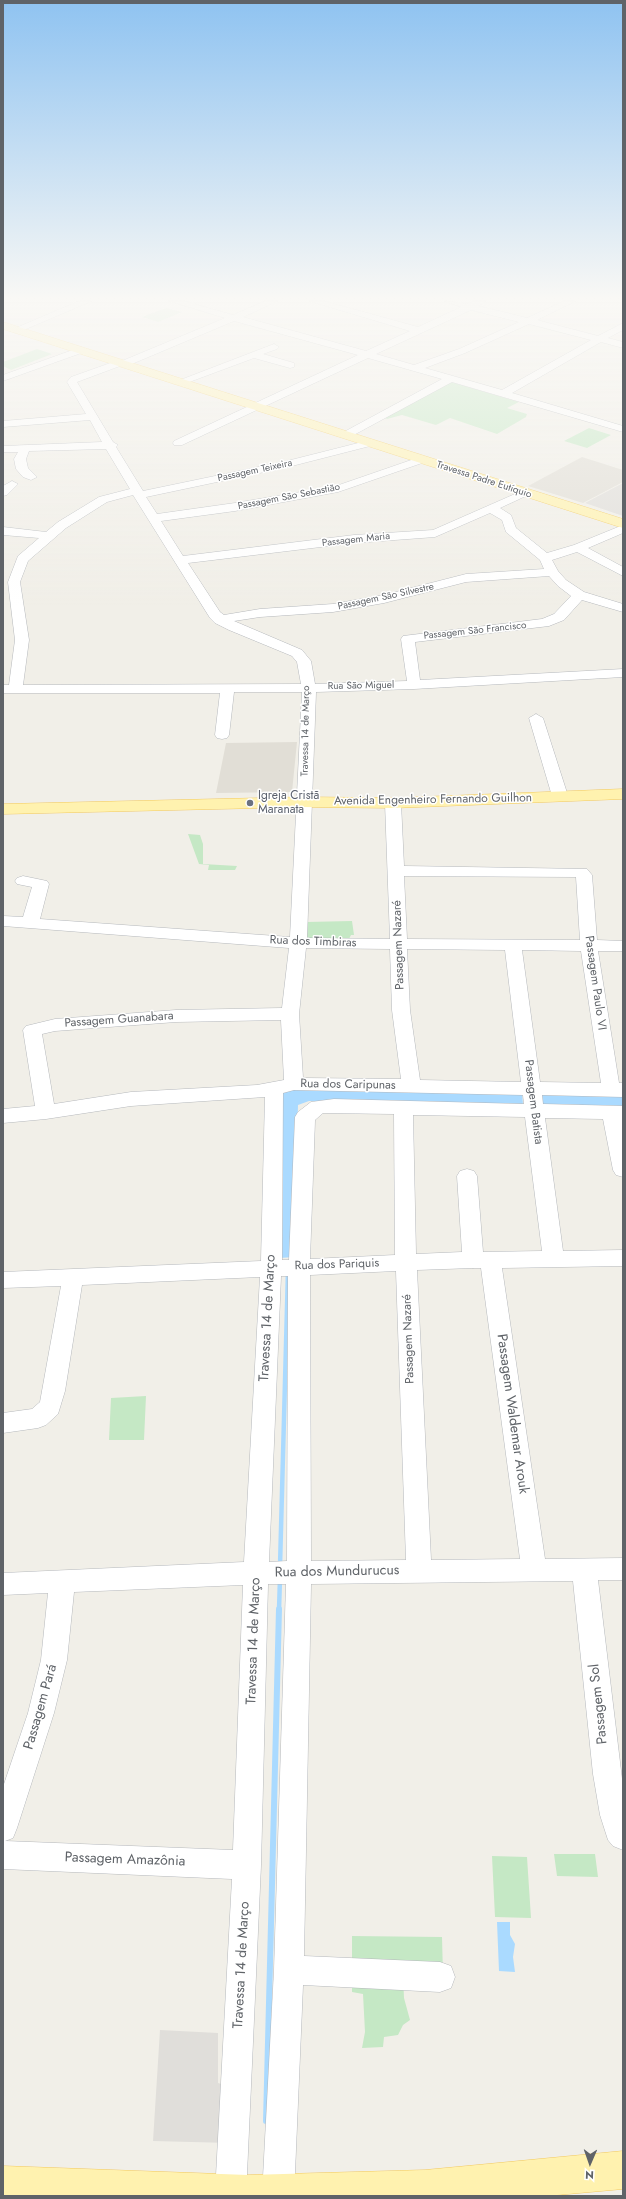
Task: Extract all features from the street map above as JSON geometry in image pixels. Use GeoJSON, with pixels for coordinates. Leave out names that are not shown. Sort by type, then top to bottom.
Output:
{"type":"FeatureCollection","features":[{"type":"Feature","properties":{"kind":"main road","name":"Travessa Padre Eutíquio"},"geometry":{"type":"LineString","coordinates":[[247,404],[623,524]]}},
{"type":"Feature","properties":{"kind":"main road","name":"Avenida Engenheiro Fernando Guilhon"},"geometry":{"type":"LineString","coordinates":[[3,810],[304,802],[393,802],[623,794]]}},
{"type":"Feature","properties":{"kind":"main road"},"geometry":{"type":"LineString","coordinates":[[3,2185],[257,2195],[425,2189],[623,2170]]}},
{"type":"Feature","properties":{"kind":"street","name":"Travessa 14 de Março"},"geometry":{"type":"LineString","coordinates":[[85,404],[92,417],[112,445],[138,493],[210,609],[220,620],[297,653],[304,661],[309,687],[298,943],[290,1014],[294,1084]]}},
{"type":"Feature","properties":{"kind":"street"},"geometry":{"type":"LineString","coordinates":[[178,443],[264,404]]}},
{"type":"Feature","properties":{"kind":"street"},"geometry":{"type":"LineString","coordinates":[[346,435],[404,404]]}},
{"type":"Feature","properties":{"kind":"street"},"geometry":{"type":"LineString","coordinates":[[539,404],[623,429]]}},
{"type":"Feature","properties":{"kind":"street"},"geometry":{"type":"LineString","coordinates":[[3,424],[92,417]]}},
{"type":"Feature","properties":{"kind":"street","name":"Passagem Teixeira"},"geometry":{"type":"LineString","coordinates":[[9,689],[22,640],[10,594],[20,563],[26,555],[76,516],[103,499],[288,464],[370,443]]}},
{"type":"Feature","properties":{"kind":"street"},"geometry":{"type":"LineString","coordinates":[[3,449],[112,445]]}},
{"type":"Feature","properties":{"kind":"street"},"geometry":{"type":"LineString","coordinates":[[25,448],[20,459],[22,469],[27,476],[30,477]]}},
{"type":"Feature","properties":{"kind":"street","name":"Passagem São Sebastião"},"geometry":{"type":"LineString","coordinates":[[154,518],[235,507],[338,489],[421,460]]}},
{"type":"Feature","properties":{"kind":"street"},"geometry":{"type":"LineString","coordinates":[[3,493],[12,484]]}},
{"type":"Feature","properties":{"kind":"street","name":"Passagem Maria"},"geometry":{"type":"LineString","coordinates":[[180,560],[354,539],[435,533],[524,493]]}},
{"type":"Feature","properties":{"kind":"street"},"geometry":{"type":"LineString","coordinates":[[491,508],[507,518],[513,532],[545,558],[552,572],[562,583],[578,596],[623,608]]}},
{"type":"Feature","properties":{"kind":"street"},"geometry":{"type":"LineString","coordinates":[[545,558],[578,548],[623,529]]}},
{"type":"Feature","properties":{"kind":"street"},"geometry":{"type":"LineString","coordinates":[[3,531],[50,536]]}},
{"type":"Feature","properties":{"kind":"street"},"geometry":{"type":"LineString","coordinates":[[578,548],[623,572]]}},
{"type":"Feature","properties":{"kind":"street","name":"Passagem São Silvestre"},"geometry":{"type":"LineString","coordinates":[[220,620],[260,613],[333,608],[384,599],[466,578],[552,572]]}},
{"type":"Feature","properties":{"kind":"street","name":"Passagem São Francisco"},"geometry":{"type":"LineString","coordinates":[[414,685],[408,639],[475,630],[544,624],[559,617],[567,611],[578,596]]}},
{"type":"Feature","properties":{"kind":"street","name":"Rua São Miguel"},"geometry":{"type":"LineString","coordinates":[[9,689],[414,685],[623,673]]}},
{"type":"Feature","properties":{"kind":"street"},"geometry":{"type":"LineString","coordinates":[[222,736],[227,688]]}},
{"type":"Feature","properties":{"kind":"street"},"geometry":{"type":"LineString","coordinates":[[536,718],[560,796]]}},
{"type":"Feature","properties":{"kind":"street","name":"Passagem Nazaré"},"geometry":{"type":"LineString","coordinates":[[393,802],[397,871],[401,1010],[411,1086]]}},
{"type":"Feature","properties":{"kind":"street","name":"Passagem Paulo VI"},"geometry":{"type":"LineString","coordinates":[[397,871],[578,870],[584,875],[589,946],[617,1090]]}},
{"type":"Feature","properties":{"kind":"street"},"geometry":{"type":"LineString","coordinates":[[23,881],[41,884],[30,923]]}},
{"type":"Feature","properties":{"kind":"street","name":"Rua dos Timbiras"},"geometry":{"type":"LineString","coordinates":[[3,921],[298,943],[623,946]]}},
{"type":"Feature","properties":{"kind":"street","name":"Passagem Batista"},"geometry":{"type":"LineString","coordinates":[[513,945],[553,1258]]}},
{"type":"Feature","properties":{"kind":"street","name":"Passagem Guanabara"},"geometry":{"type":"LineString","coordinates":[[46,1112],[32,1030],[55,1025],[176,1016],[290,1014]]}},
{"type":"Feature","properties":{"kind":"street","name":"Rua dos Caripunas"},"geometry":{"type":"LineString","coordinates":[[3,1116],[46,1112],[130,1099],[247,1093],[294,1084],[617,1090]]}},
{"type":"Feature","properties":{"kind":"street","name":"Travessa 14 de Março"},"geometry":{"type":"LineString","coordinates":[[257,2195],[247,1865],[256,1573],[271,1267],[274,1168],[274,1089]]}},
{"type":"Feature","properties":{"kind":"street","name":"Rua dos Caripunas"},"geometry":{"type":"LineString","coordinates":[[299,1266],[305,1117],[316,1108],[324,1106],[403,1107],[617,1113]]}},
{"type":"Feature","properties":{"kind":"street","name":"Passagem Nazaré"},"geometry":{"type":"LineString","coordinates":[[403,1107],[406,1262],[419,1571]]}},
{"type":"Feature","properties":{"kind":"street"},"geometry":{"type":"LineString","coordinates":[[617,1113],[623,1170]]}},
{"type":"Feature","properties":{"kind":"street","name":"Passagem Waldemar Arouk"},"geometry":{"type":"LineString","coordinates":[[467,1176],[534,1569]]}},
{"type":"Feature","properties":{"kind":"street","name":"Rua dos Pariquis"},"geometry":{"type":"LineString","coordinates":[[3,1280],[406,1262],[553,1258],[623,1258]]}},
{"type":"Feature","properties":{"kind":"street"},"geometry":{"type":"LineString","coordinates":[[257,2195],[289,1970],[300,1573],[299,1266]]}},
{"type":"Feature","properties":{"kind":"street"},"geometry":{"type":"LineString","coordinates":[[3,1423],[38,1418],[50,1407],[73,1277]]}},
{"type":"Feature","properties":{"kind":"street","name":"Rua dos Mundurucus"},"geometry":{"type":"LineString","coordinates":[[3,1584],[256,1573],[623,1569]]}},
{"type":"Feature","properties":{"kind":"street","name":"Passagem Sol"},"geometry":{"type":"LineString","coordinates":[[584,1570],[607,1774],[614,1815],[618,1830],[623,1836]]}},
{"type":"Feature","properties":{"kind":"street","name":"Passagem Pará"},"geometry":{"type":"LineString","coordinates":[[3,1828],[41,1713],[54,1660],[62,1582]]}},
{"type":"Feature","properties":{"kind":"street","name":"Passagem Amazônia"},"geometry":{"type":"LineString","coordinates":[[3,1855],[247,1865]]}},
{"type":"Feature","properties":{"kind":"street"},"geometry":{"type":"LineString","coordinates":[[289,1970],[440,1977]]}},
{"type":"Feature","properties":{"kind":"shaded area"},"geometry":{"type":"Polygon","coordinates":[[[582,457],[623,470],[623,482],[583,503],[528,486],[582,457]]]}},
{"type":"Feature","properties":{"kind":"shaded area"},"geometry":{"type":"Polygon","coordinates":[[[623,483],[623,516],[585,503],[623,483]]]}},
{"type":"Feature","properties":{"kind":"shaded area"},"geometry":{"type":"Polygon","coordinates":[[[297,742],[292,792],[216,793],[226,743],[297,742]]]}},
{"type":"Feature","properties":{"kind":"shaded area"},"geometry":{"type":"Polygon","coordinates":[[[160,2030],[218,2033],[218,2083],[231,2087],[230,2143],[153,2141],[160,2030]]]}},
{"type":"Feature","properties":{"kind":"green space"},"geometry":{"type":"Polygon","coordinates":[[[407,404],[516,404],[507,408],[527,414],[526,417],[497,434],[450,418],[436,425],[402,415],[387,419],[383,417],[407,404]]]}},
{"type":"Feature","properties":{"kind":"green space"},"geometry":{"type":"Polygon","coordinates":[[[589,428],[611,435],[587,448],[564,441],[589,428]]]}},
{"type":"Feature","properties":{"kind":"green space"},"geometry":{"type":"Polygon","coordinates":[[[188,834],[200,835],[203,844],[203,864],[237,866],[235,870],[208,870],[209,865],[199,864],[188,834]]]}},
{"type":"Feature","properties":{"kind":"green space"},"geometry":{"type":"Polygon","coordinates":[[[352,921],[354,935],[351,935],[349,939],[306,939],[306,922],[352,921]]]}},
{"type":"Feature","properties":{"kind":"green space"},"geometry":{"type":"Polygon","coordinates":[[[146,1396],[144,1440],[109,1440],[111,1398],[146,1396]]]}},
{"type":"Feature","properties":{"kind":"green space"},"geometry":{"type":"Polygon","coordinates":[[[554,1854],[595,1854],[598,1877],[557,1876],[554,1854]]]}},
{"type":"Feature","properties":{"kind":"green space"},"geometry":{"type":"Polygon","coordinates":[[[492,1856],[527,1857],[531,1918],[495,1917],[492,1856]]]}},
{"type":"Feature","properties":{"kind":"green space"},"geometry":{"type":"Polygon","coordinates":[[[352,1936],[442,1937],[443,1975],[403,1975],[404,1998],[410,2020],[403,2025],[398,2035],[384,2037],[383,2047],[362,2048],[365,2032],[363,1994],[352,1992],[352,1936]]]}},
{"type":"Feature","properties":{"kind":"water"},"geometry":{"type":"Polygon","coordinates":[[[285,1089],[522,1092],[523,1105],[309,1101],[298,1105],[294,1257],[280,1258],[280,1092],[285,1089]]]}},
{"type":"Feature","properties":{"kind":"water"},"geometry":{"type":"Polygon","coordinates":[[[539,1093],[623,1094],[623,1106],[540,1104],[539,1093]]]}},
{"type":"Feature","properties":{"kind":"water"},"geometry":{"type":"Polygon","coordinates":[[[497,1922],[510,1922],[510,1935],[515,1944],[513,1957],[515,1972],[499,1971],[497,1922]]]}},
{"type":"Feature","properties":{"kind":"waterway"},"geometry":{"type":"LineString","coordinates":[[280,1566],[288,1271]]}},
{"type":"Feature","properties":{"kind":"waterway"},"geometry":{"type":"LineString","coordinates":[[279,1610],[280,1578]]}},
{"type":"Feature","properties":{"kind":"waterway"},"geometry":{"type":"LineString","coordinates":[[266,2121],[279,1609]]}},
{"type":"Feature","properties":{"kind":"place","name":"Igreja Cristã Maranata"},"geometry":{"type":"Point","coordinates":[250,803]}}]}
